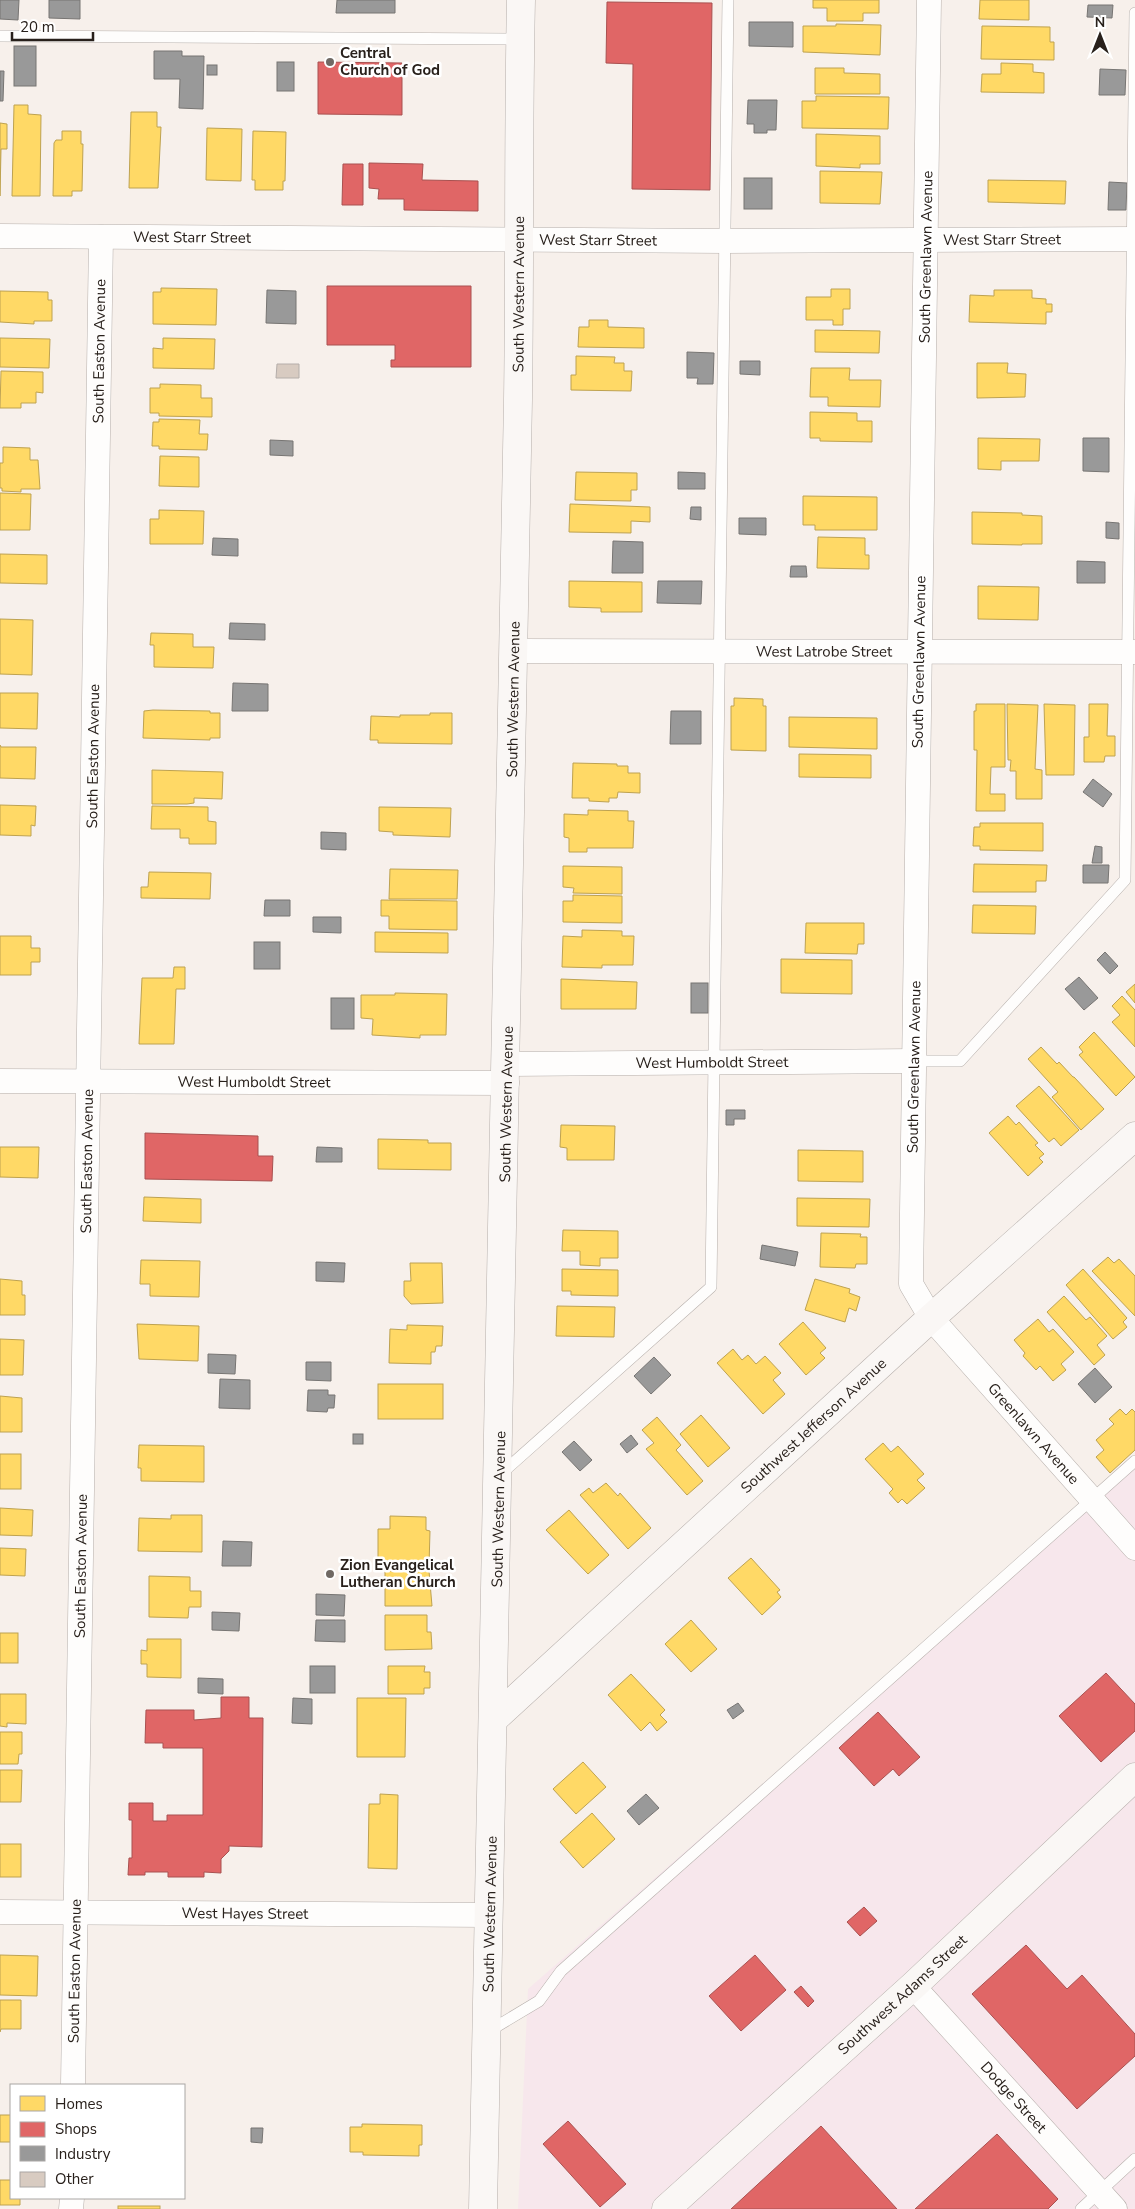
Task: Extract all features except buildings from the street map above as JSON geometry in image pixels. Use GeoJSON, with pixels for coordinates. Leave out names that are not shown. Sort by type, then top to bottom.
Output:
{"type":"FeatureCollection","features":[{"type":"Feature","properties":{"kind":"main road","name":"South Western Avenue"},"geometry":{"type":"LineString","coordinates":[[483,2209],[496,1717],[508,1074],[520,240],[520,0]]}},
{"type":"Feature","properties":{"kind":"main road","name":"Southwest Jefferson Avenue"},"geometry":{"type":"LineString","coordinates":[[496,1717],[931,1318],[1135,1136]]}},
{"type":"Feature","properties":{"kind":"main road","name":"Southwest Adams Street"},"geometry":{"type":"LineString","coordinates":[[666,2209],[913,1986],[1135,1777]]}},
{"type":"Feature","properties":{"kind":"street","name":"South Greenlawn Avenue"},"geometry":{"type":"LineString","coordinates":[[929,0],[911,1284],[931,1318]]}},
{"type":"Feature","properties":{"kind":"street","name":"West Starr Street"},"geometry":{"type":"LineString","coordinates":[[0,236],[725,241],[1134,239]]}},
{"type":"Feature","properties":{"kind":"street","name":"South Easton Avenue"},"geometry":{"type":"LineString","coordinates":[[73,2084],[101,237]]}},
{"type":"Feature","properties":{"kind":"street","name":"West Latrobe Street"},"geometry":{"type":"LineString","coordinates":[[514,651],[1131,652]]}},
{"type":"Feature","properties":{"kind":"street","name":"West Humboldt Street"},"geometry":{"type":"LineString","coordinates":[[0,1082],[508,1074],[714,1062],[915,1061]]}},
{"type":"Feature","properties":{"kind":"street","name":"Greenlawn Avenue"},"geometry":{"type":"LineString","coordinates":[[931,1318],[1135,1548]]}},
{"type":"Feature","properties":{"kind":"street","name":"West Hayes Street"},"geometry":{"type":"LineString","coordinates":[[0,1912],[490,1915]]}},
{"type":"Feature","properties":{"kind":"street","name":"Dodge Street"},"geometry":{"type":"LineString","coordinates":[[913,1986],[1115,2209]]}},
{"type":"Feature","properties":{"kind":"lane"},"geometry":{"type":"LineString","coordinates":[[500,1474],[711,1287],[728,0]]}},
{"type":"Feature","properties":{"kind":"lane"},"geometry":{"type":"LineString","coordinates":[[915,1061],[960,1061],[1125,880],[1131,652],[1135,13]]}},
{"type":"Feature","properties":{"kind":"lane"},"geometry":{"type":"LineString","coordinates":[[0,36],[520,39]]}},
{"type":"Feature","properties":{"kind":"lane"},"geometry":{"type":"LineString","coordinates":[[488,2032],[539,2002],[561,1971],[1135,1461]]}},
{"type":"Feature","properties":{"kind":"lane"},"geometry":{"type":"LineString","coordinates":[[1081,2209],[1135,2159]]}},
{"type":"Feature","properties":{"kind":"shaded area"},"geometry":{"type":"Polygon","coordinates":[[[1135,1458],[1135,2209],[518,2209],[528,1989],[1135,1458]]]}},
{"type":"Feature","properties":{"kind":"place","name":"Central Church of God"},"geometry":{"type":"Point","coordinates":[330,62]}},
{"type":"Feature","properties":{"kind":"place","name":"Zion Evangelical Lutheran Church"},"geometry":{"type":"Point","coordinates":[330,1574]}}]}
